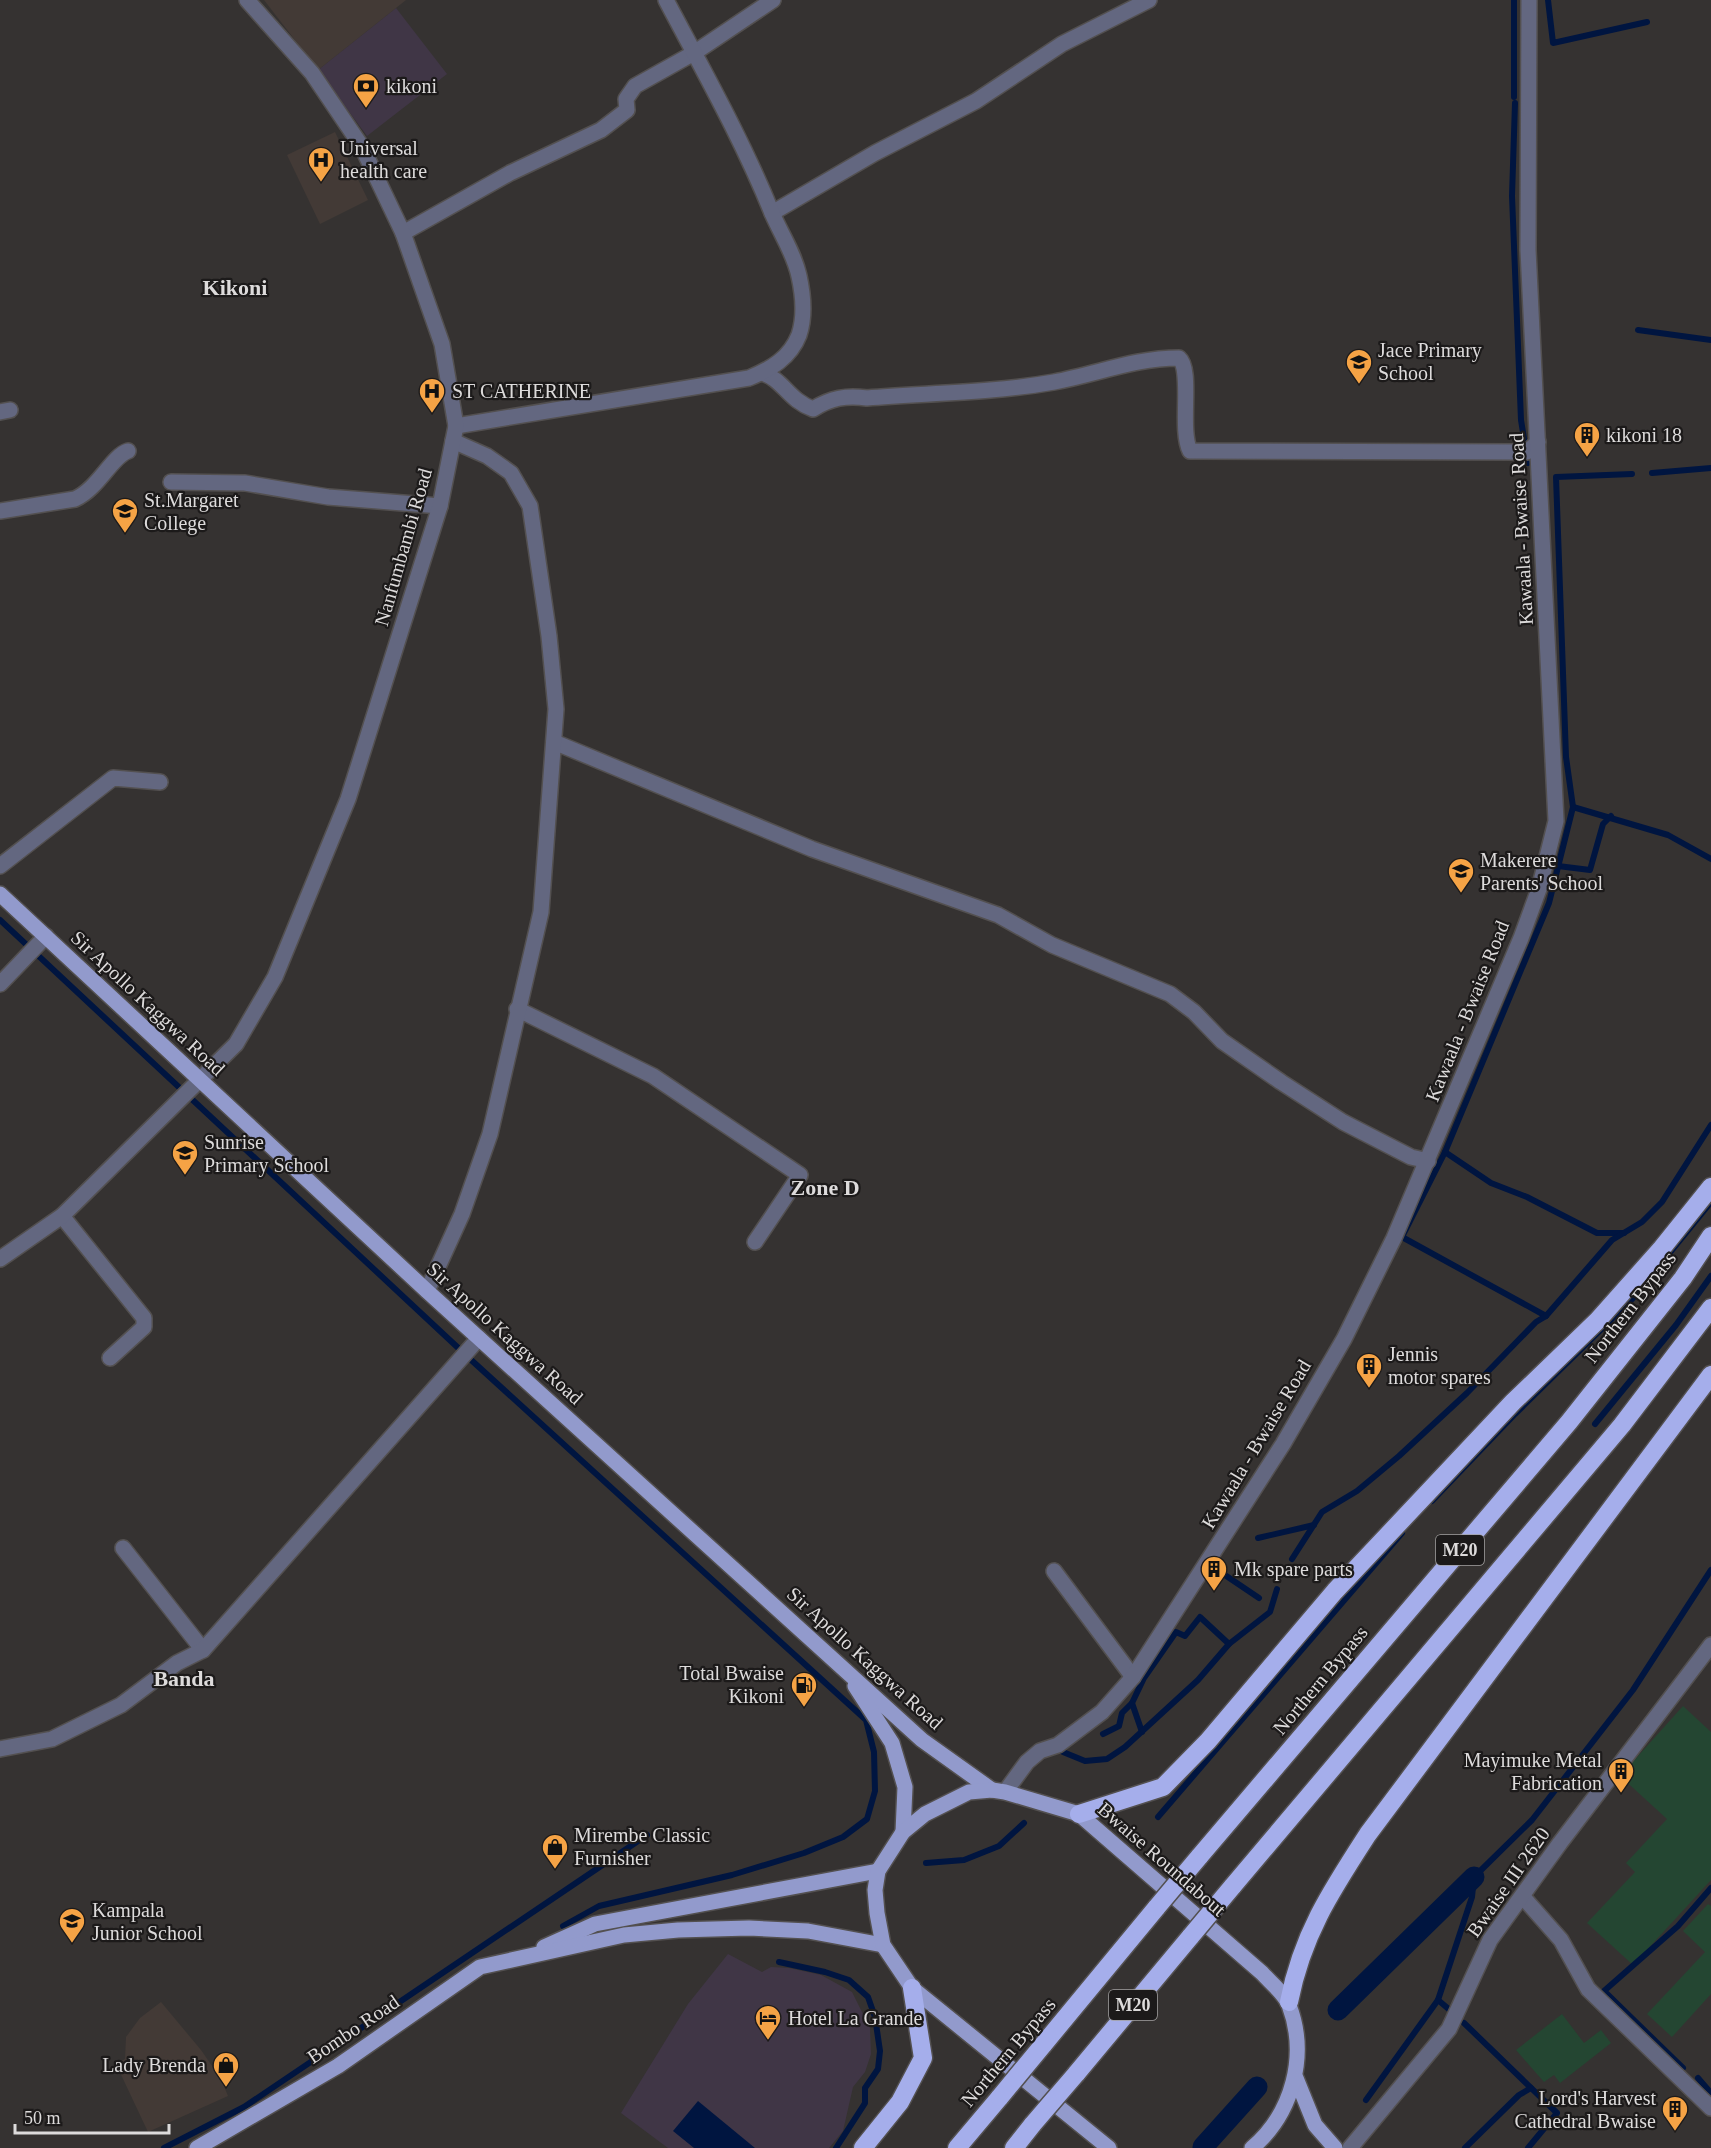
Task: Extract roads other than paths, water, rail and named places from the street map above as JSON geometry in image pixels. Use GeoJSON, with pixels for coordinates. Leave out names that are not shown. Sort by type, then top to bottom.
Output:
{"type":"FeatureCollection","features":[{"type":"Feature","properties":{"kind":"highway"},"geometry":{"type":"LineString","coordinates":[[1079,1814],[1163,1787],[1208,1741],[1335,1591],[1513,1402],[1598,1320],[1662,1248],[1711,1186]]}},
{"type":"Feature","properties":{"kind":"highway","name":"Northern Bypass"},"geometry":{"type":"LineString","coordinates":[[957,2148],[1199,1857],[1569,1422],[1683,1278],[1711,1236]]}},
{"type":"Feature","properties":{"kind":"highway","name":"M20"},"geometry":{"type":"LineString","coordinates":[[1014,2148],[1622,1425],[1711,1308]]}},
{"type":"Feature","properties":{"kind":"highway"},"geometry":{"type":"LineString","coordinates":[[1289,2002],[1301,1952],[1328,1896],[1368,1834],[1711,1375]]}},
{"type":"Feature","properties":{"kind":"highway"},"geometry":{"type":"LineString","coordinates":[[863,2148],[900,2102],[923,2058],[912,1988]]}},
{"type":"Feature","properties":{"kind":"main road","name":"Sir Apollo Kaggwa Road"},"geometry":{"type":"LineString","coordinates":[[0,894],[427,1291],[922,1740],[998,1791]]}},
{"type":"Feature","properties":{"kind":"main road"},"geometry":{"type":"LineString","coordinates":[[844,1668],[892,1743],[905,1787],[903,1832]]}},
{"type":"Feature","properties":{"kind":"main road","name":"Bwaise Roundabout"},"geometry":{"type":"LineString","coordinates":[[1109,2148],[912,1988],[883,1945],[876,1902],[878,1871],[903,1832],[925,1814],[969,1792],[998,1791],[1079,1814],[1262,1973],[1289,2002]]}},
{"type":"Feature","properties":{"kind":"main road","name":"Bombo Road"},"geometry":{"type":"LineString","coordinates":[[534,1954],[552,1942],[595,1924],[878,1871]]}},
{"type":"Feature","properties":{"kind":"main road","name":"Bombo Road"},"geometry":{"type":"LineString","coordinates":[[197,2148],[338,2066],[480,1967],[534,1954],[574,1948],[624,1935],[749,1928],[808,1931],[883,1945]]}},
{"type":"Feature","properties":{"kind":"main road"},"geometry":{"type":"LineString","coordinates":[[1252,2148],[1283,2108],[1296,2078],[1297,2039],[1289,2002]]}},
{"type":"Feature","properties":{"kind":"main road"},"geometry":{"type":"LineString","coordinates":[[1296,2078],[1315,2126],[1335,2148]]}},
{"type":"Feature","properties":{"kind":"street","name":"Nanfumbambi Road"},"geometry":{"type":"LineString","coordinates":[[0,1259],[62,1216],[236,1044],[275,977],[348,799],[440,506],[454,434],[442,344],[403,233],[362,147],[312,73],[247,0]]}},
{"type":"Feature","properties":{"kind":"street"},"geometry":{"type":"LineString","coordinates":[[454,434],[749,378],[762,373],[785,358],[799,334],[802,319],[800,278],[794,257],[772,213],[758,176],[666,0]]}},
{"type":"Feature","properties":{"kind":"street"},"geometry":{"type":"LineString","coordinates":[[403,233],[510,173],[601,130],[627,110],[626,99],[635,86],[694,53],[773,0]]}},
{"type":"Feature","properties":{"kind":"street"},"geometry":{"type":"LineString","coordinates":[[772,213],[875,153],[976,101],[1062,44],[1149,0]]}},
{"type":"Feature","properties":{"kind":"street","name":"Kawaala - Bwaise Road"},"geometry":{"type":"LineString","coordinates":[[998,1791],[1040,1751],[1058,1745],[1102,1712],[1133,1677],[1314,1392],[1389,1248],[1428,1161],[1499,986],[1521,938],[1539,889],[1556,821],[1528,250],[1528,0]]}},
{"type":"Feature","properties":{"kind":"street"},"geometry":{"type":"LineString","coordinates":[[762,373],[773,376],[798,404],[813,408],[827,401],[848,396],[867,398],[999,389],[1071,379],[1132,361],[1179,358],[1185,367],[1184,422],[1190,452],[1527,452],[1538,442]]}},
{"type":"Feature","properties":{"kind":"street"},"geometry":{"type":"LineString","coordinates":[[427,1291],[462,1214],[490,1134],[541,912],[556,709],[549,636],[530,506],[511,473],[454,434]]}},
{"type":"Feature","properties":{"kind":"street"},"geometry":{"type":"LineString","coordinates":[[0,511],[75,499],[84,495],[96,486],[117,457],[128,451]]}},
{"type":"Feature","properties":{"kind":"street"},"geometry":{"type":"LineString","coordinates":[[171,482],[245,483],[327,497],[440,506]]}},
{"type":"Feature","properties":{"kind":"street"},"geometry":{"type":"LineString","coordinates":[[554,742],[812,849],[998,915],[1052,945],[1170,994],[1194,1012],[1222,1041],[1281,1082],[1343,1122],[1411,1157],[1428,1161]]}},
{"type":"Feature","properties":{"kind":"street"},"geometry":{"type":"LineString","coordinates":[[0,866],[113,778],[160,782]]}},
{"type":"Feature","properties":{"kind":"street"},"geometry":{"type":"LineString","coordinates":[[0,984],[46,936]]}},
{"type":"Feature","properties":{"kind":"street"},"geometry":{"type":"LineString","coordinates":[[517,1009],[653,1076],[800,1175],[755,1242]]}},
{"type":"Feature","properties":{"kind":"street"},"geometry":{"type":"LineString","coordinates":[[62,1216],[144,1318],[144,1327],[110,1358]]}},
{"type":"Feature","properties":{"kind":"street"},"geometry":{"type":"LineString","coordinates":[[0,1749],[52,1738],[121,1705],[177,1663],[203,1650],[479,1338]]}},
{"type":"Feature","properties":{"kind":"street"},"geometry":{"type":"LineString","coordinates":[[123,1548],[203,1650]]}},
{"type":"Feature","properties":{"kind":"street"},"geometry":{"type":"LineString","coordinates":[[1054,1570],[1133,1677]]}},
{"type":"Feature","properties":{"kind":"street","name":"Bwaise III 2620"},"geometry":{"type":"LineString","coordinates":[[1350,2148],[1449,2028],[1490,1940],[1523,1898],[1560,1843],[1711,1645]]}},
{"type":"Feature","properties":{"kind":"street"},"geometry":{"type":"LineString","coordinates":[[1523,1898],[1561,1940],[1588,1989],[1711,2108]]}},
{"type":"Feature","properties":{"kind":"water"},"geometry":{"type":"Polygon","coordinates":[[[698,2101],[755,2148],[694,2148],[673,2131],[698,2101]]]}},
{"type":"Feature","properties":{"kind":"waterway"},"geometry":{"type":"LineString","coordinates":[[1514,0],[1514,97]]}},
{"type":"Feature","properties":{"kind":"waterway"},"geometry":{"type":"LineString","coordinates":[[1548,0],[1553,43],[1647,22]]}},
{"type":"Feature","properties":{"kind":"waterway"},"geometry":{"type":"LineString","coordinates":[[1515,103],[1512,196],[1521,420],[1528,463]]}},
{"type":"Feature","properties":{"kind":"waterway"},"geometry":{"type":"LineString","coordinates":[[1638,330],[1711,340]]}},
{"type":"Feature","properties":{"kind":"waterway"},"geometry":{"type":"LineString","coordinates":[[1652,473],[1711,468]]}},
{"type":"Feature","properties":{"kind":"waterway"},"geometry":{"type":"LineString","coordinates":[[1546,1316],[1402,1237],[1445,1152],[1549,903],[1573,807],[1566,757],[1556,477],[1632,474]]}},
{"type":"Feature","properties":{"kind":"waterway"},"geometry":{"type":"LineString","coordinates":[[1573,807],[1668,835],[1711,859]]}},
{"type":"Feature","properties":{"kind":"waterway"},"geometry":{"type":"LineString","coordinates":[[1558,866],[1590,870],[1603,824],[1611,816]]}},
{"type":"Feature","properties":{"kind":"waterway"},"geometry":{"type":"LineString","coordinates":[[0,920],[469,1358],[866,1720],[874,1752],[875,1791],[867,1819],[843,1837],[804,1853],[732,1875],[599,1906],[563,1926]]}},
{"type":"Feature","properties":{"kind":"waterway"},"geometry":{"type":"LineString","coordinates":[[1292,1559],[1322,1512],[1357,1491],[1399,1456],[1467,1393],[1536,1322],[1546,1316],[1612,1240],[1642,1222],[1662,1202],[1711,1125]]}},
{"type":"Feature","properties":{"kind":"waterway"},"geometry":{"type":"LineString","coordinates":[[1445,1152],[1491,1183],[1527,1197],[1597,1233],[1624,1233]]}},
{"type":"Feature","properties":{"kind":"waterway"},"geometry":{"type":"LineString","coordinates":[[1432,1501],[1515,1414],[1633,1298],[1711,1202]]}},
{"type":"Feature","properties":{"kind":"waterway"},"geometry":{"type":"LineString","coordinates":[[1595,1424],[1676,1325],[1711,1276]]}},
{"type":"Feature","properties":{"kind":"waterway"},"geometry":{"type":"LineString","coordinates":[[1258,1538],[1314,1525]]}},
{"type":"Feature","properties":{"kind":"waterway"},"geometry":{"type":"LineString","coordinates":[[1158,1817],[1402,1533]]}},
{"type":"Feature","properties":{"kind":"waterway"},"geometry":{"type":"LineString","coordinates":[[1213,1567],[1259,1598]]}},
{"type":"Feature","properties":{"kind":"waterway"},"geometry":{"type":"LineString","coordinates":[[1366,2100],[1438,2000],[1472,1897],[1474,1877],[1532,1820],[1633,1690],[1711,1570]]}},
{"type":"Feature","properties":{"kind":"waterway"},"geometry":{"type":"LineString","coordinates":[[1063,1752],[1085,1761],[1107,1759],[1125,1747],[1198,1680],[1229,1644],[1270,1612],[1277,1589]]}},
{"type":"Feature","properties":{"kind":"waterway"},"geometry":{"type":"LineString","coordinates":[[1142,1732],[1132,1703],[1144,1678],[1176,1632],[1185,1636],[1200,1617],[1229,1644]]}},
{"type":"Feature","properties":{"kind":"waterway"},"geometry":{"type":"LineString","coordinates":[[1103,1734],[1119,1726],[1122,1713],[1132,1703]]}},
{"type":"Feature","properties":{"kind":"waterway"},"geometry":{"type":"LineString","coordinates":[[926,1863],[964,1860],[999,1846],[1024,1823]]}},
{"type":"Feature","properties":{"kind":"waterway"},"geometry":{"type":"LineString","coordinates":[[164,2148],[244,2107],[647,1835]]}},
{"type":"Feature","properties":{"kind":"waterway"},"geometry":{"type":"LineString","coordinates":[[1338,2010],[1474,1877]]}},
{"type":"Feature","properties":{"kind":"waterway"},"geometry":{"type":"LineString","coordinates":[[1683,2068],[1604,1991],[1678,1926],[1711,1888]]}},
{"type":"Feature","properties":{"kind":"waterway"},"geometry":{"type":"LineString","coordinates":[[779,1962],[849,1980],[868,1997],[875,2017],[880,2051],[878,2069],[865,2088],[865,2103],[836,2148]]}},
{"type":"Feature","properties":{"kind":"waterway"},"geometry":{"type":"LineString","coordinates":[[1438,2000],[1451,2011]]}},
{"type":"Feature","properties":{"kind":"waterway"},"geometry":{"type":"LineString","coordinates":[[1464,2023],[1557,2113],[1528,2148]]}},
{"type":"Feature","properties":{"kind":"waterway"},"geometry":{"type":"LineString","coordinates":[[1698,2078],[1711,2093]]}},
{"type":"Feature","properties":{"kind":"waterway"},"geometry":{"type":"LineString","coordinates":[[1203,2147],[1257,2087]]}},
{"type":"Feature","properties":{"kind":"waterway"},"geometry":{"type":"LineString","coordinates":[[1465,2148],[1519,2095],[1531,2088]]}},
{"type":"Feature","properties":{"kind":"place","name":"kikoni"},"geometry":{"type":"Point","coordinates":[366,109]}},
{"type":"Feature","properties":{"kind":"place","name":"Universal health care"},"geometry":{"type":"Point","coordinates":[321,183]}},
{"type":"Feature","properties":{"kind":"place","name":"Jace Primary School"},"geometry":{"type":"Point","coordinates":[1359,385]}},
{"type":"Feature","properties":{"kind":"place","name":"ST CATHERINE"},"geometry":{"type":"Point","coordinates":[432,414]}},
{"type":"Feature","properties":{"kind":"place","name":"kikoni 18"},"geometry":{"type":"Point","coordinates":[1587,458]}},
{"type":"Feature","properties":{"kind":"place","name":"St.Margaret College"},"geometry":{"type":"Point","coordinates":[125,534]}},
{"type":"Feature","properties":{"kind":"place","name":"Makerere Parents' School"},"geometry":{"type":"Point","coordinates":[1461,894]}},
{"type":"Feature","properties":{"kind":"place","name":"Sunrise Primary School"},"geometry":{"type":"Point","coordinates":[185,1176]}},
{"type":"Feature","properties":{"kind":"place","name":"Jennis motor spares"},"geometry":{"type":"Point","coordinates":[1369,1389]}},
{"type":"Feature","properties":{"kind":"place","name":"Mk spare parts"},"geometry":{"type":"Point","coordinates":[1214,1592]}},
{"type":"Feature","properties":{"kind":"place","name":"Total Bwaise Kikoni"},"geometry":{"type":"Point","coordinates":[804,1708]}},
{"type":"Feature","properties":{"kind":"place","name":"Mayimuke Metal Fabrication"},"geometry":{"type":"Point","coordinates":[1621,1794]}},
{"type":"Feature","properties":{"kind":"place","name":"Mirembe Classic Furnisher"},"geometry":{"type":"Point","coordinates":[555,1870]}},
{"type":"Feature","properties":{"kind":"place","name":"Kampala Junior School"},"geometry":{"type":"Point","coordinates":[72,1944]}},
{"type":"Feature","properties":{"kind":"place","name":"Hotel La Grande"},"geometry":{"type":"Point","coordinates":[768,2041]}},
{"type":"Feature","properties":{"kind":"place","name":"Lady Brenda"},"geometry":{"type":"Point","coordinates":[226,2088]}},
{"type":"Feature","properties":{"kind":"place","name":"Lord's Harvest Cathedral Bwaise"},"geometry":{"type":"Point","coordinates":[1675,2132]}},
{"type":"Feature","properties":{"kind":"district","name":"Kikoni"},"geometry":{"type":"Point","coordinates":[235,287]}},
{"type":"Feature","properties":{"kind":"district","name":"Zone D"},"geometry":{"type":"Point","coordinates":[825,1187]}},
{"type":"Feature","properties":{"kind":"district","name":"Banda"},"geometry":{"type":"Point","coordinates":[184,1678]}}]}
